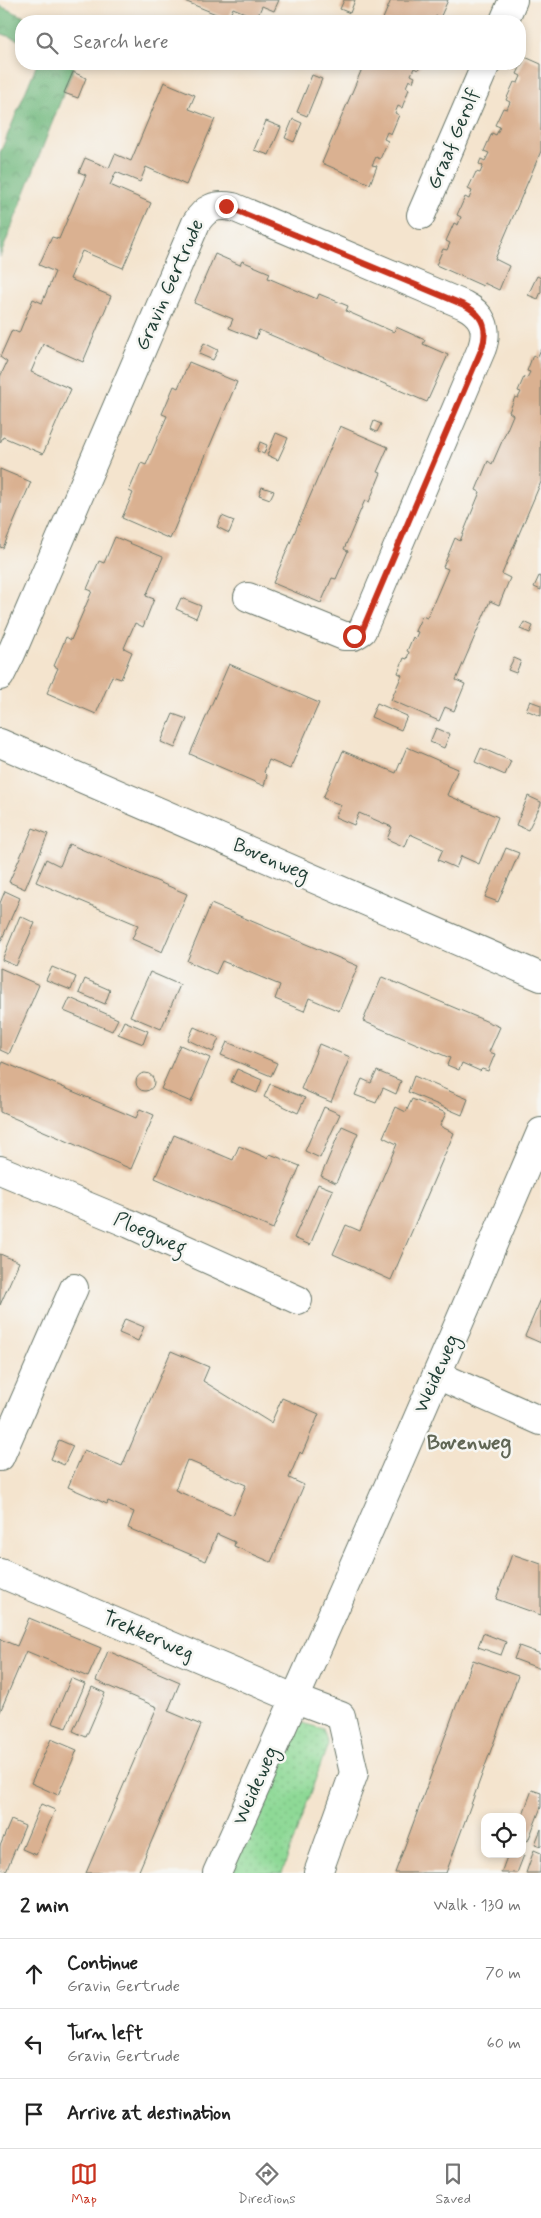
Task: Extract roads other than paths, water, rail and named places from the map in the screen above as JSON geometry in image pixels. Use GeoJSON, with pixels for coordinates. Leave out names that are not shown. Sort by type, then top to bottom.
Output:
{"type":"FeatureCollection","features":[{"type":"Feature","properties":{"kind":"street"},"geometry":{"type":"LineString","coordinates":[[506,15],[512,0]]}},
{"type":"Feature","properties":{"kind":"street","name":"Graaf Gerolf"},"geometry":{"type":"LineString","coordinates":[[422,215],[483,70]]}},
{"type":"Feature","properties":{"kind":"street","name":"Gravin Gertrude"},"geometry":{"type":"LineString","coordinates":[[0,676],[196,223],[206,210],[221,206],[232,207],[464,305],[472,309],[481,318],[485,332],[482,348],[362,631],[354,636],[344,636],[248,597]]}},
{"type":"Feature","properties":{"kind":"street","name":"Bovenweg"},"geometry":{"type":"LineString","coordinates":[[0,743],[541,976]]}},
{"type":"Feature","properties":{"kind":"street","name":"Weideweg"},"geometry":{"type":"LineString","coordinates":[[217,1873],[296,1699],[541,1132]]}},
{"type":"Feature","properties":{"kind":"street","name":"Ploegweg"},"geometry":{"type":"LineString","coordinates":[[0,1170],[130,1224],[298,1300]]}},
{"type":"Feature","properties":{"kind":"street"},"geometry":{"type":"LineString","coordinates":[[0,1457],[74,1288]]}},
{"type":"Feature","properties":{"kind":"street"},"geometry":{"type":"LineString","coordinates":[[437,1375],[541,1421]]}},
{"type":"Feature","properties":{"kind":"street","name":"Trekkerweg"},"geometry":{"type":"LineString","coordinates":[[0,1573],[296,1699]]}},
{"type":"Feature","properties":{"kind":"street"},"geometry":{"type":"LineString","coordinates":[[296,1699],[341,1716],[354,1773],[318,1873]]}},
{"type":"Feature","properties":{"kind":"district","name":"Bovenweg"},"geometry":{"type":"Point","coordinates":[469,1443]}}]}
